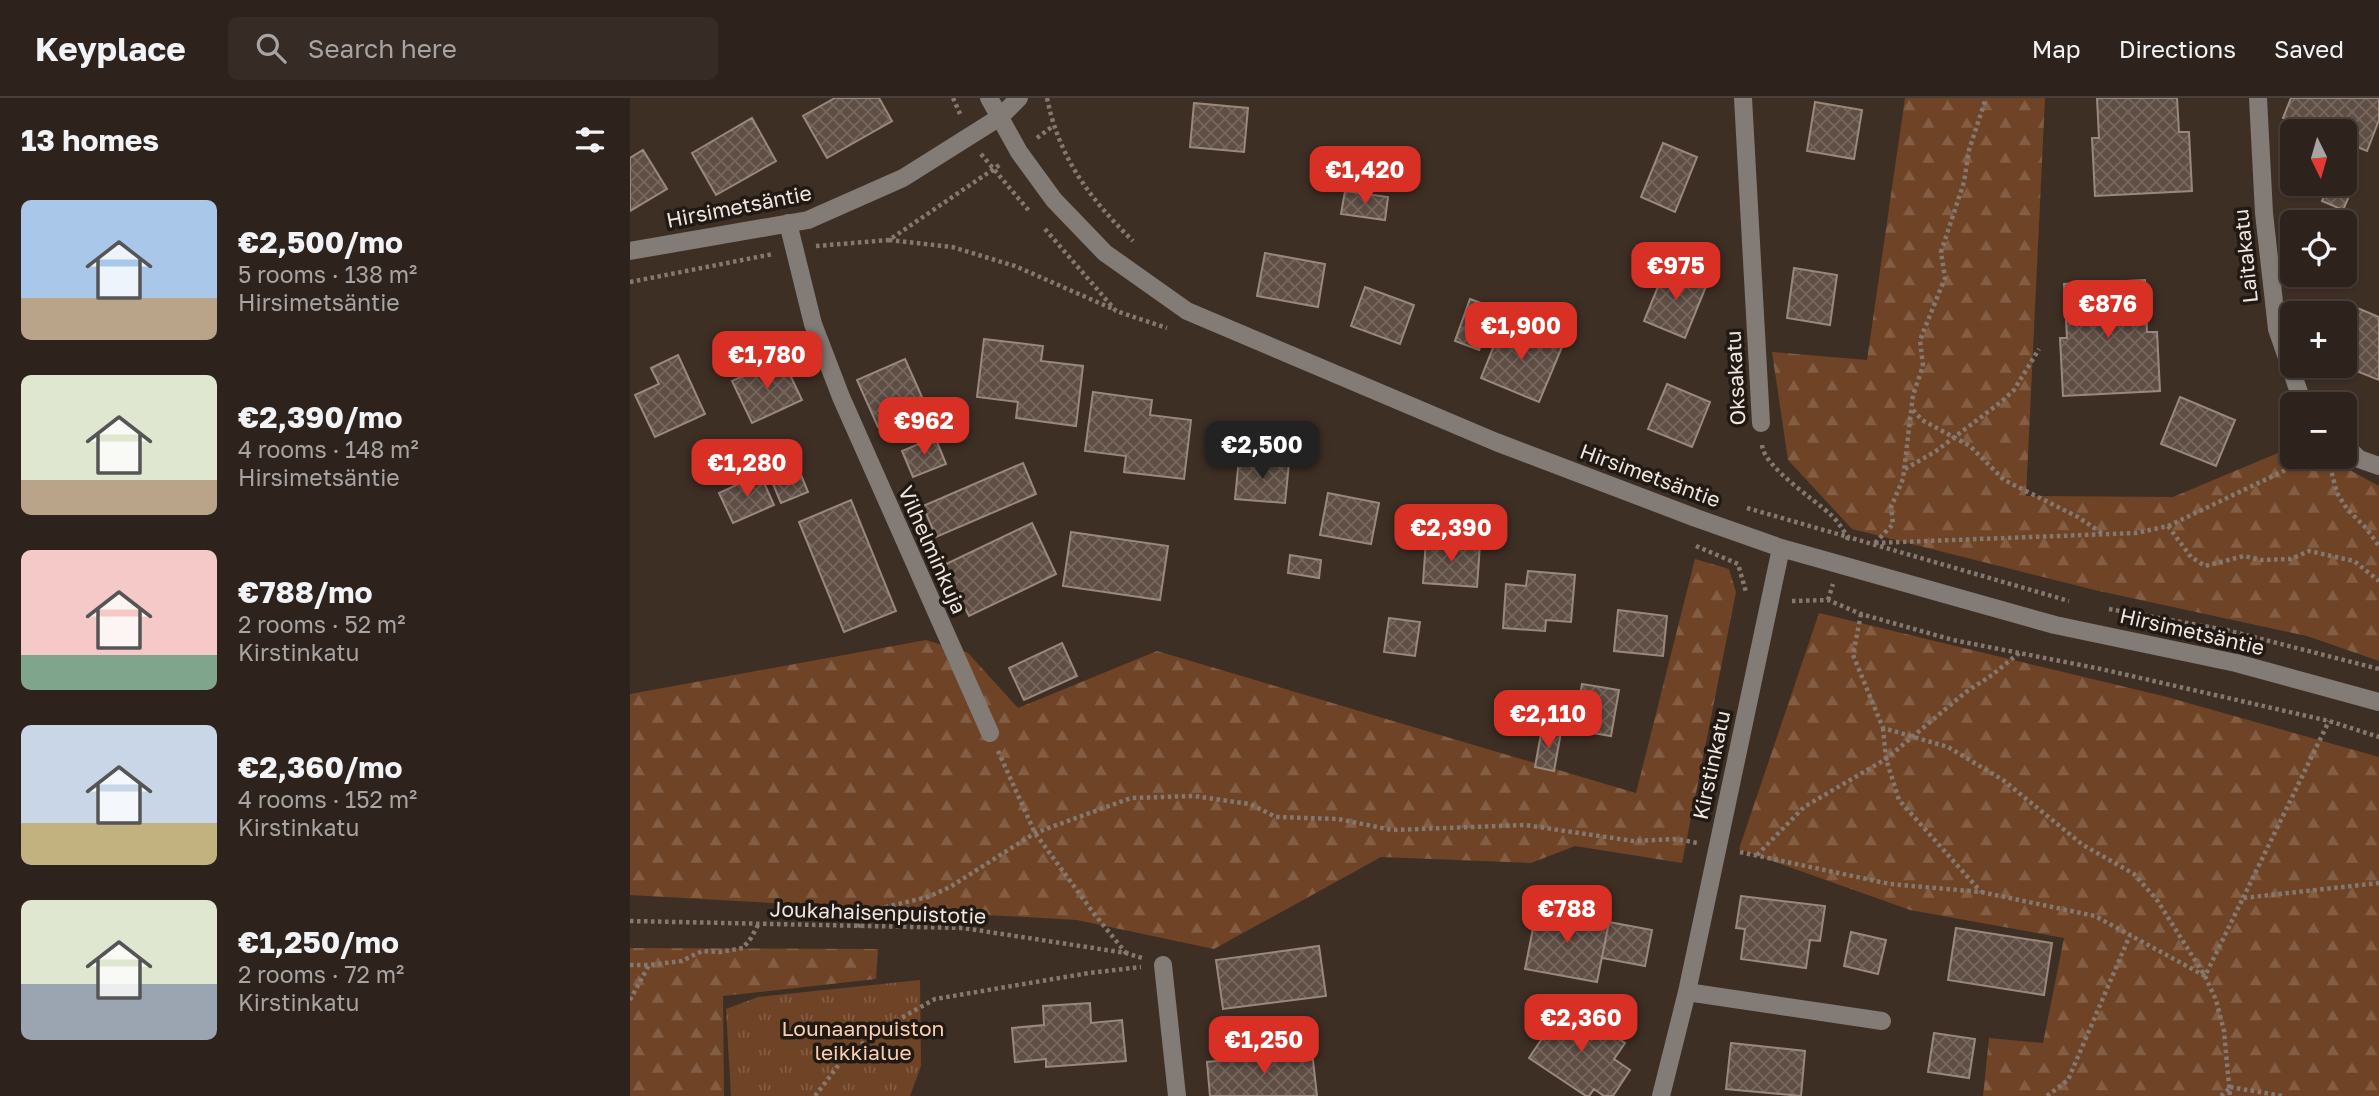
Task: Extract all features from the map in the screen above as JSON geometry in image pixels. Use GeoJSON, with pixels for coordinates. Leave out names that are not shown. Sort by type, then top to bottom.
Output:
{"type":"FeatureCollection","features":[{"type":"Feature","properties":{"kind":"street","name":"Hirsimetsäntie"},"geometry":{"type":"LineString","coordinates":[[989,98],[1020,152],[1054,200],[1105,253],[1187,311],[1496,442],[1684,514],[1782,548],[2055,625],[2236,663],[2379,702]]}},
{"type":"Feature","properties":{"kind":"street"},"geometry":{"type":"LineString","coordinates":[[1000,117],[1019,98]]}},
{"type":"Feature","properties":{"kind":"street","name":"Oksakatu"},"geometry":{"type":"LineString","coordinates":[[1743,98],[1761,423]]}},
{"type":"Feature","properties":{"kind":"street","name":"Laitakatu"},"geometry":{"type":"LineString","coordinates":[[2258,98],[2264,213],[2277,329],[2299,392]]}},
{"type":"Feature","properties":{"kind":"street","name":"Hirsimetsäntie"},"geometry":{"type":"LineString","coordinates":[[630,251],[808,220],[903,178],[1000,117]]}},
{"type":"Feature","properties":{"kind":"street","name":"Vilhelminkuja"},"geometry":{"type":"LineString","coordinates":[[788,223],[813,324],[841,397],[990,733]]}},
{"type":"Feature","properties":{"kind":"street"},"geometry":{"type":"LineString","coordinates":[[2357,456],[2379,466]]}},
{"type":"Feature","properties":{"kind":"street","name":"Kirstinkatu"},"geometry":{"type":"LineString","coordinates":[[1661,1096],[1687,992],[1782,548]]}},
{"type":"Feature","properties":{"kind":"street"},"geometry":{"type":"LineString","coordinates":[[1163,965],[1177,1096]]}},
{"type":"Feature","properties":{"kind":"street"},"geometry":{"type":"LineString","coordinates":[[1687,992],[1882,1021]]}},
{"type":"Feature","properties":{"kind":"path"},"geometry":{"type":"LineString","coordinates":[[1047,98],[1052,126],[1077,177],[1131,240],[1141,247]]}},
{"type":"Feature","properties":{"kind":"path"},"geometry":{"type":"LineString","coordinates":[[1872,543],[1893,524],[1891,507],[1903,478],[1913,395],[1923,366],[1920,340],[1945,278],[1941,252],[1964,182],[1969,150],[1986,98]]}},
{"type":"Feature","properties":{"kind":"path"},"geometry":{"type":"LineString","coordinates":[[889,240],[952,247],[1015,266],[1116,310]]}},
{"type":"Feature","properties":{"kind":"path"},"geometry":{"type":"LineString","coordinates":[[1904,469],[1954,437],[2014,390],[2039,349]]}},
{"type":"Feature","properties":{"kind":"path"},"geometry":{"type":"LineString","coordinates":[[1912,409],[1922,420],[1970,446],[2004,480],[2078,517],[2103,534]]}},
{"type":"Feature","properties":{"kind":"path","name":"Oksakatu"},"geometry":{"type":"LineString","coordinates":[[1761,423],[1763,452],[1782,473],[1833,517],[1848,537]]}},
{"type":"Feature","properties":{"kind":"path"},"geometry":{"type":"LineString","coordinates":[[1872,543],[2136,533],[2168,526],[2288,469]]}},
{"type":"Feature","properties":{"kind":"path"},"geometry":{"type":"LineString","coordinates":[[2331,469],[2337,493],[2379,546]]}},
{"type":"Feature","properties":{"kind":"path"},"geometry":{"type":"LineString","coordinates":[[1739,505],[2078,604]]}},
{"type":"Feature","properties":{"kind":"path"},"geometry":{"type":"LineString","coordinates":[[2168,526],[2191,557],[2205,566],[2244,556],[2261,560],[2291,559],[2309,551],[2354,561],[2379,581]]}},
{"type":"Feature","properties":{"kind":"path"},"geometry":{"type":"LineString","coordinates":[[1828,600],[1848,537]]}},
{"type":"Feature","properties":{"kind":"path"},"geometry":{"type":"LineString","coordinates":[[2105,608],[2225,630],[2379,669]]}},
{"type":"Feature","properties":{"kind":"path"},"geometry":{"type":"LineString","coordinates":[[1861,614],[1853,654],[1883,728],[1886,759],[1899,800],[1981,892]]}},
{"type":"Feature","properties":{"kind":"path"},"geometry":{"type":"LineString","coordinates":[[1756,855],[1804,807],[1886,759],[1966,692],[2019,653]]}},
{"type":"Feature","properties":{"kind":"path"},"geometry":{"type":"LineString","coordinates":[[2243,898],[2329,722]]}},
{"type":"Feature","properties":{"kind":"path"},"geometry":{"type":"LineString","coordinates":[[1883,728],[1948,747],[2003,780],[2083,845],[2134,874],[2157,900],[2205,976],[2216,1000],[2224,1031],[2230,1096]]}},
{"type":"Feature","properties":{"kind":"path"},"geometry":{"type":"LineString","coordinates":[[990,733],[1035,833],[1126,953]]}},
{"type":"Feature","properties":{"kind":"path"},"geometry":{"type":"LineString","coordinates":[[858,927],[873,910],[928,897],[950,887],[1035,833]]}},
{"type":"Feature","properties":{"kind":"path","name":"Joukahaisenpuistotie"},"geometry":{"type":"LineString","coordinates":[[630,921],[963,928],[1126,953],[1163,965]]}},
{"type":"Feature","properties":{"kind":"path"},"geometry":{"type":"LineString","coordinates":[[630,965],[682,961],[702,951],[720,952],[743,948],[758,925]]}},
{"type":"Feature","properties":{"kind":"path"},"geometry":{"type":"LineString","coordinates":[[2046,1096],[2068,1080],[2130,935]]}},
{"type":"Feature","properties":{"kind":"path"},"geometry":{"type":"LineString","coordinates":[[630,1000],[649,965]]}},
{"type":"Feature","properties":{"kind":"path"},"geometry":{"type":"LineString","coordinates":[[815,1096],[847,1054],[894,1022],[935,999],[1089,973],[1163,965]]}},
{"type":"Feature","properties":{"kind":"path"},"geometry":{"type":"LineString","coordinates":[[2221,1096],[2230,1087]]}},
{"type":"Feature","properties":{"kind":"path"},"geometry":{"type":"LineString","coordinates":[[2230,1087],[2282,1096]]}},
{"type":"Feature","properties":{"kind":"green space"},"geometry":{"type":"Polygon","coordinates":[[[1905,98],[2045,98],[2026,496],[2173,497],[2280,452],[2280,469],[2348,469],[2379,486],[2379,661],[2307,636],[2099,591],[1852,529],[1788,460],[1772,352],[1867,360],[1905,98]]]}},
{"type":"Feature","properties":{"kind":"green space"},"geometry":{"type":"Polygon","coordinates":[[[1695,559],[1729,569],[1736,592],[1682,863],[1575,846],[1531,863],[1381,857],[1214,949],[1077,920],[630,895],[630,694],[926,640],[968,653],[1018,708],[1157,651],[1636,793],[1695,559]]]}},
{"type":"Feature","properties":{"kind":"green space"},"geometry":{"type":"Polygon","coordinates":[[[1819,613],[2167,697],[2379,757],[2379,1096],[1983,1096],[1989,1038],[2043,1043],[2064,938],[1910,910],[1739,849],[1819,613]]]}},
{"type":"Feature","properties":{"kind":"green space"},"geometry":{"type":"Polygon","coordinates":[[[630,948],[878,949],[876,979],[723,996],[724,1096],[630,1096],[630,948]]]}},
{"type":"Feature","properties":{"kind":"green space","name":"Lounaanpuiston leikkialue"},"geometry":{"type":"Polygon","coordinates":[[[920,980],[921,1066],[910,1096],[731,1096],[726,1009],[758,997],[920,980]]]}},
{"type":"Feature","properties":{"kind":"building"},"geometry":{"type":"Polygon","coordinates":[[[835,98],[879,98],[892,121],[827,158],[803,116],[835,98]]]}},
{"type":"Feature","properties":{"kind":"building"},"geometry":{"type":"Polygon","coordinates":[[[2097,98],[2177,98],[2179,132],[2189,132],[2192,191],[2095,196],[2092,138],[2099,138],[2097,98]]]}},
{"type":"Feature","properties":{"kind":"building"},"geometry":{"type":"Polygon","coordinates":[[[2291,98],[2379,98],[2379,120],[2367,151],[2357,147],[2357,119],[2283,118],[2291,98]]]}},
{"type":"Feature","properties":{"kind":"building"},"geometry":{"type":"Polygon","coordinates":[[[1815,102],[1862,110],[1854,159],[1807,151],[1815,102]]]}},
{"type":"Feature","properties":{"kind":"building"},"geometry":{"type":"Polygon","coordinates":[[[1194,103],[1248,108],[1244,152],[1190,147],[1194,103]]]}},
{"type":"Feature","properties":{"kind":"building"},"geometry":{"type":"Polygon","coordinates":[[[752,118],[776,161],[716,195],[692,153],[752,118]]]}},
{"type":"Feature","properties":{"kind":"building"},"geometry":{"type":"Polygon","coordinates":[[[1663,143],[1697,157],[1675,212],[1641,197],[1663,143]]]}},
{"type":"Feature","properties":{"kind":"building"},"geometry":{"type":"Polygon","coordinates":[[[643,150],[667,189],[630,211],[630,158],[643,150]]]}},
{"type":"Feature","properties":{"kind":"building"},"geometry":{"type":"Polygon","coordinates":[[[1345,191],[1388,197],[1385,220],[1341,214],[1345,191]]]}},
{"type":"Feature","properties":{"kind":"building"},"geometry":{"type":"Polygon","coordinates":[[[2324,196],[2349,196],[2343,210],[2322,201],[2324,196]]]}},
{"type":"Feature","properties":{"kind":"building"},"geometry":{"type":"Polygon","coordinates":[[[1265,253],[1325,264],[1318,307],[1257,296],[1265,253]]]}},
{"type":"Feature","properties":{"kind":"building"},"geometry":{"type":"Polygon","coordinates":[[[1666,267],[1707,284],[1685,338],[1644,321],[1666,267]]]}},
{"type":"Feature","properties":{"kind":"building"},"geometry":{"type":"Polygon","coordinates":[[[1794,268],[1837,275],[1830,325],[1787,318],[1794,268]]]}},
{"type":"Feature","properties":{"kind":"building"},"geometry":{"type":"Polygon","coordinates":[[[2145,280],[2147,332],[2157,332],[2160,391],[2063,396],[2060,338],[2067,338],[2064,284],[2145,280]]]}},
{"type":"Feature","properties":{"kind":"building"},"geometry":{"type":"Polygon","coordinates":[[[1365,287],[1414,305],[1400,344],[1351,326],[1365,287]]]}},
{"type":"Feature","properties":{"kind":"building"},"geometry":{"type":"Polygon","coordinates":[[[1470,299],[1495,308],[1479,350],[1455,341],[1470,299]]]}},
{"type":"Feature","properties":{"kind":"building"},"geometry":{"type":"Polygon","coordinates":[[[2357,308],[2379,317],[2379,380],[2357,371],[2357,308]]]}},
{"type":"Feature","properties":{"kind":"building"},"geometry":{"type":"Polygon","coordinates":[[[1503,323],[1562,347],[1539,402],[1481,378],[1503,323]]]}},
{"type":"Feature","properties":{"kind":"building"},"geometry":{"type":"Polygon","coordinates":[[[984,339],[1043,346],[1041,361],[1083,366],[1076,426],[1016,418],[1018,402],[977,397],[984,339]]]}},
{"type":"Feature","properties":{"kind":"building"},"geometry":{"type":"Polygon","coordinates":[[[678,355],[705,414],[655,437],[635,395],[659,384],[651,368],[678,355]]]}},
{"type":"Feature","properties":{"kind":"building"},"geometry":{"type":"Polygon","coordinates":[[[782,358],[802,400],[752,423],[732,381],[782,358]]]}},
{"type":"Feature","properties":{"kind":"building"},"geometry":{"type":"Polygon","coordinates":[[[905,359],[926,406],[878,427],[857,380],[905,359]]]}},
{"type":"Feature","properties":{"kind":"building"},"geometry":{"type":"Polygon","coordinates":[[[1667,384],[1710,402],[1692,447],[1648,429],[1667,384]]]}},
{"type":"Feature","properties":{"kind":"building"},"geometry":{"type":"Polygon","coordinates":[[[1093,392],[1152,400],[1150,415],[1191,420],[1184,479],[1124,472],[1126,456],[1085,451],[1093,392]]]}},
{"type":"Feature","properties":{"kind":"building"},"geometry":{"type":"Polygon","coordinates":[[[2180,397],[2235,420],[2216,466],[2161,444],[2180,397]]]}},
{"type":"Feature","properties":{"kind":"building"},"geometry":{"type":"Polygon","coordinates":[[[935,437],[946,464],[913,477],[902,451],[935,437]]]}},
{"type":"Feature","properties":{"kind":"building"},"geometry":{"type":"Polygon","coordinates":[[[1239,458],[1289,463],[1285,503],[1235,499],[1239,458]]]}},
{"type":"Feature","properties":{"kind":"building"},"geometry":{"type":"Polygon","coordinates":[[[1023,463],[1036,494],[936,537],[923,506],[1023,463]]]}},
{"type":"Feature","properties":{"kind":"building"},"geometry":{"type":"Polygon","coordinates":[[[797,465],[808,492],[781,503],[770,477],[797,465]]]}},
{"type":"Feature","properties":{"kind":"building"},"geometry":{"type":"Polygon","coordinates":[[[760,474],[774,505],[733,523],[719,493],[760,474]]]}},
{"type":"Feature","properties":{"kind":"building"},"geometry":{"type":"Polygon","coordinates":[[[1328,493],[1379,503],[1371,544],[1320,535],[1328,493]]]}},
{"type":"Feature","properties":{"kind":"building"},"geometry":{"type":"Polygon","coordinates":[[[851,500],[896,611],[844,632],[799,522],[851,500]]]}},
{"type":"Feature","properties":{"kind":"building"},"geometry":{"type":"Polygon","coordinates":[[[1032,523],[1056,574],[969,616],[944,565],[1032,523]]]}},
{"type":"Feature","properties":{"kind":"building"},"geometry":{"type":"Polygon","coordinates":[[[1071,532],[1168,546],[1160,600],[1063,586],[1071,532]]]}},
{"type":"Feature","properties":{"kind":"building"},"geometry":{"type":"Polygon","coordinates":[[[1426,540],[1480,545],[1477,587],[1423,583],[1426,540]]]}},
{"type":"Feature","properties":{"kind":"building"},"geometry":{"type":"Polygon","coordinates":[[[1290,555],[1321,560],[1319,578],[1288,573],[1290,555]]]}},
{"type":"Feature","properties":{"kind":"building"},"geometry":{"type":"Polygon","coordinates":[[[1528,571],[1575,575],[1571,622],[1546,620],[1545,631],[1503,628],[1506,584],[1526,586],[1528,571]]]}},
{"type":"Feature","properties":{"kind":"building"},"geometry":{"type":"Polygon","coordinates":[[[1618,610],[1667,616],[1663,656],[1614,651],[1618,610]]]}},
{"type":"Feature","properties":{"kind":"building"},"geometry":{"type":"Polygon","coordinates":[[[1389,618],[1420,622],[1415,656],[1384,652],[1389,618]]]}},
{"type":"Feature","properties":{"kind":"building"},"geometry":{"type":"Polygon","coordinates":[[[1062,643],[1077,676],[1024,700],[1009,668],[1062,643]]]}},
{"type":"Feature","properties":{"kind":"building"},"geometry":{"type":"Polygon","coordinates":[[[1582,684],[1619,690],[1611,736],[1574,730],[1582,684]]]}},
{"type":"Feature","properties":{"kind":"building"},"geometry":{"type":"Polygon","coordinates":[[[1542,728],[1561,732],[1554,771],[1535,767],[1542,728]]]}},
{"type":"Feature","properties":{"kind":"building"},"geometry":{"type":"Polygon","coordinates":[[[1741,896],[1825,906],[1820,941],[1810,940],[1806,968],[1741,959],[1745,929],[1736,928],[1741,896]]]}},
{"type":"Feature","properties":{"kind":"building"},"geometry":{"type":"Polygon","coordinates":[[[1537,908],[1609,922],[1597,982],[1525,969],[1537,908]]]}},
{"type":"Feature","properties":{"kind":"building"},"geometry":{"type":"Polygon","coordinates":[[[1609,922],[1652,930],[1645,966],[1602,958],[1609,922]]]}},
{"type":"Feature","properties":{"kind":"building"},"geometry":{"type":"Polygon","coordinates":[[[1956,928],[2052,943],[2044,995],[1948,980],[1956,928]]]}},
{"type":"Feature","properties":{"kind":"building"},"geometry":{"type":"Polygon","coordinates":[[[1851,932],[1886,940],[1878,974],[1844,966],[1851,932]]]}},
{"type":"Feature","properties":{"kind":"building"},"geometry":{"type":"Polygon","coordinates":[[[1319,946],[1326,996],[1223,1009],[1216,960],[1319,946]]]}},
{"type":"Feature","properties":{"kind":"building"},"geometry":{"type":"Polygon","coordinates":[[[1090,1003],[1091,1023],[1122,1020],[1126,1061],[1046,1067],[1046,1059],[1015,1062],[1012,1028],[1044,1025],[1043,1006],[1090,1003]]]}},
{"type":"Feature","properties":{"kind":"building"},"geometry":{"type":"Polygon","coordinates":[[[1566,1003],[1625,1043],[1614,1059],[1630,1070],[1613,1096],[1604,1096],[1594,1089],[1586,1096],[1529,1058],[1566,1003]]]}},
{"type":"Feature","properties":{"kind":"building"},"geometry":{"type":"Polygon","coordinates":[[[1934,1033],[1975,1039],[1969,1078],[1928,1072],[1934,1033]]]}},
{"type":"Feature","properties":{"kind":"building"},"geometry":{"type":"Polygon","coordinates":[[[1731,1043],[1805,1051],[1801,1096],[1726,1089],[1731,1043]]]}},
{"type":"Feature","properties":{"kind":"building"},"geometry":{"type":"Polygon","coordinates":[[[1312,1051],[1317,1096],[1210,1096],[1207,1062],[1312,1051]]]}}]}
